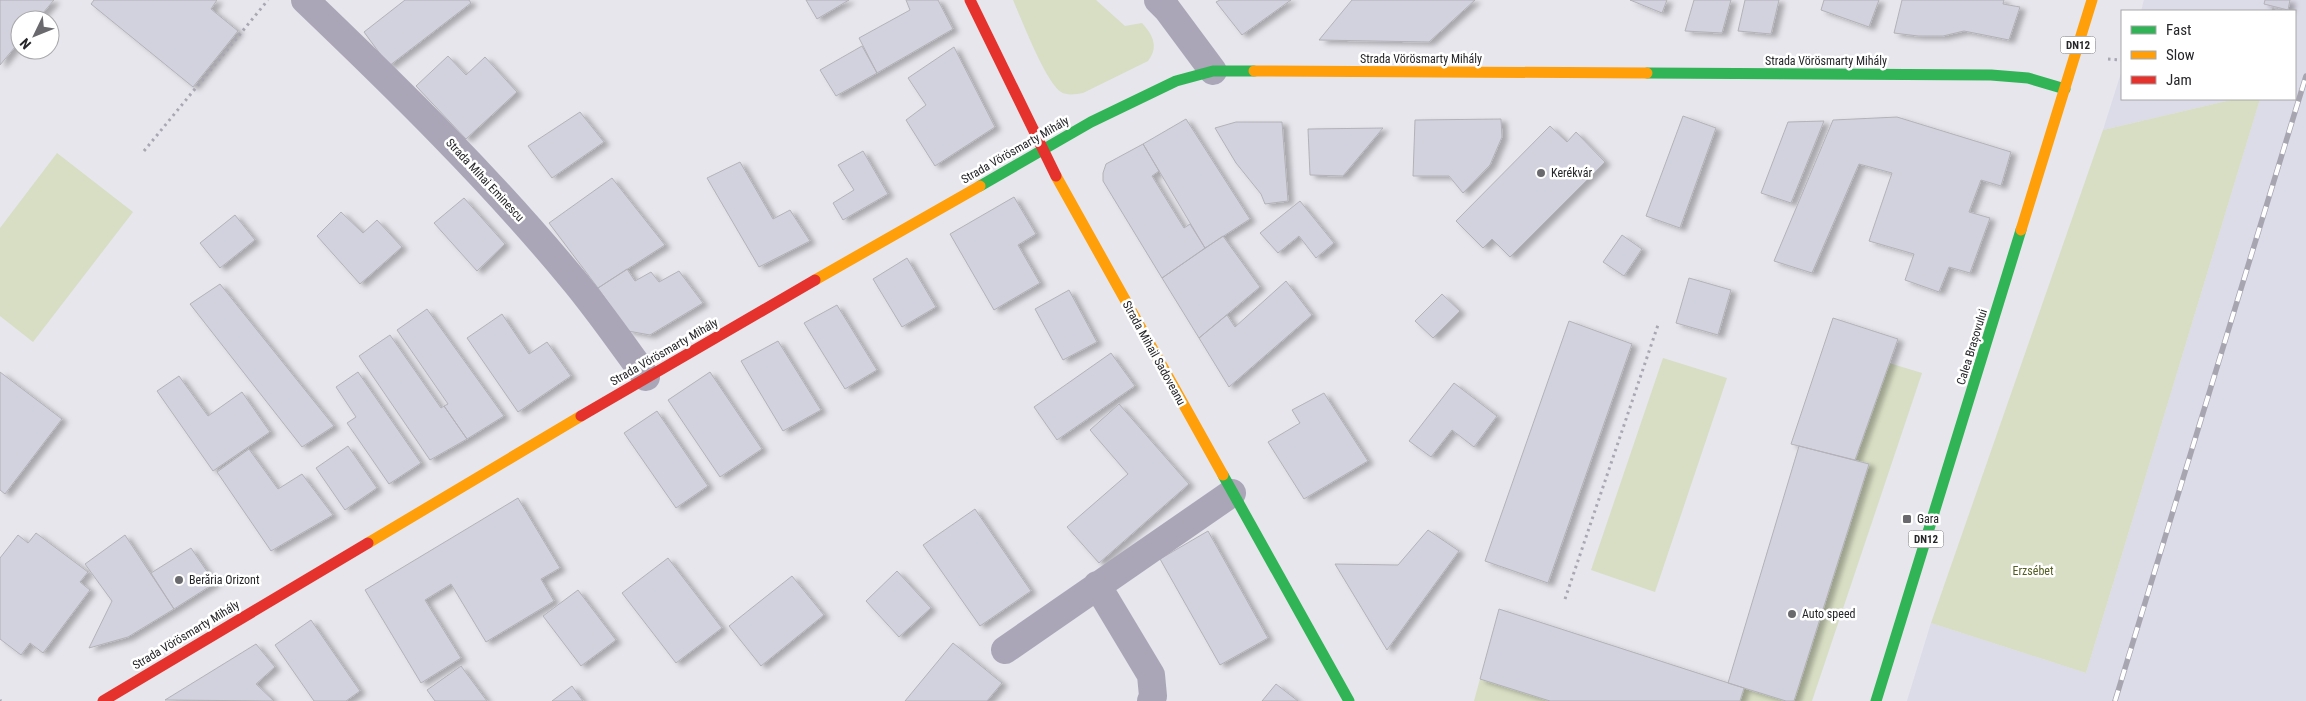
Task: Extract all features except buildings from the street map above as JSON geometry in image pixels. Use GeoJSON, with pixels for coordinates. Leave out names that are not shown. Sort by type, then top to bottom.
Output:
{"type":"FeatureCollection","features":[{"type":"Feature","properties":{"kind":"street","name":"Strada Mihai Eminescu"},"geometry":{"type":"LineString","coordinates":[[306,0],[415,105],[524,222],[572,278],[646,377]]}},
{"type":"Feature","properties":{"kind":"street","name":"Strada Mihail Sadoveanu"},"geometry":{"type":"LineString","coordinates":[[970,0],[1042,151],[1350,701]]}},
{"type":"Feature","properties":{"kind":"street"},"geometry":{"type":"LineString","coordinates":[[1158,0],[1167,9],[1213,71]]}},
{"type":"Feature","properties":{"kind":"street","name":"Calea Brașovului"},"geometry":{"type":"LineString","coordinates":[[1876,701],[2092,0]]}},
{"type":"Feature","properties":{"kind":"street","name":"Strada Vörösmarty Mihály"},"geometry":{"type":"LineString","coordinates":[[103,701],[646,377],[1091,122],[1176,82],[1213,71],[1991,76],[2028,78],[2065,89]]}},
{"type":"Feature","properties":{"kind":"street"},"geometry":{"type":"LineString","coordinates":[[1005,650],[1232,493]]}},
{"type":"Feature","properties":{"kind":"street"},"geometry":{"type":"LineString","coordinates":[[1097,585],[1151,675],[1153,696],[1151,701]]}},
{"type":"Feature","properties":{"kind":"path"},"geometry":{"type":"LineString","coordinates":[[144,151],[268,0]]}},
{"type":"Feature","properties":{"kind":"path"},"geometry":{"type":"LineString","coordinates":[[1565,599],[1659,322]]}},
{"type":"Feature","properties":{"kind":"shaded area"},"geometry":{"type":"Polygon","coordinates":[[[2144,0],[2306,0],[2306,701],[1907,701],[1931,623],[2086,673],[2260,100],[2296,100],[2296,10],[2141,10],[2144,0]]]}},
{"type":"Feature","properties":{"kind":"shaded area"},"geometry":{"type":"Polygon","coordinates":[[[2121,73],[2121,100],[2231,100],[2103,130],[2121,73]]]}},
{"type":"Feature","properties":{"kind":"green space"},"geometry":{"type":"Polygon","coordinates":[[[1013,0],[1096,0],[1125,26],[1142,23],[1152,37],[1153,51],[1148,61],[1083,93],[1061,92],[1048,76],[1041,63],[1013,0]]]}},
{"type":"Feature","properties":{"kind":"green space","name":"Erzsébet"},"geometry":{"type":"Polygon","coordinates":[[[2231,100],[2260,100],[2086,673],[1931,623],[2103,130],[2231,100]]]}},
{"type":"Feature","properties":{"kind":"green space"},"geometry":{"type":"Polygon","coordinates":[[[57,153],[133,212],[33,342],[0,316],[0,228],[57,153]]]}},
{"type":"Feature","properties":{"kind":"green space"},"geometry":{"type":"Polygon","coordinates":[[[1663,358],[1727,378],[1655,592],[1591,570],[1663,358]]]}},
{"type":"Feature","properties":{"kind":"green space"},"geometry":{"type":"Polygon","coordinates":[[[1889,363],[1922,373],[1812,701],[1794,701],[1869,464],[1855,460],[1889,363]]]}},
{"type":"Feature","properties":{"kind":"green space"},"geometry":{"type":"Polygon","coordinates":[[[1480,679],[1550,701],[1474,701],[1480,679]]]}},
{"type":"Feature","properties":{"kind":"green space"},"geometry":{"type":"Polygon","coordinates":[[[1744,688],[1786,701],[1740,701],[1744,688]]]}},
{"type":"Feature","properties":{"kind":"railway"},"geometry":{"type":"LineString","coordinates":[[2115,701],[2306,76]]}},
{"type":"Feature","properties":{"kind":"traffic: fast"},"geometry":{"type":"LineString","coordinates":[[980,186],[1091,122],[1176,81],[1213,71],[1254,71]]}},
{"type":"Feature","properties":{"kind":"traffic: fast"},"geometry":{"type":"LineString","coordinates":[[1647,73],[1991,75],[2028,78],[2065,89]]}},
{"type":"Feature","properties":{"kind":"traffic: fast"},"geometry":{"type":"LineString","coordinates":[[1876,701],[2021,230]]}},
{"type":"Feature","properties":{"kind":"traffic: fast"},"geometry":{"type":"LineString","coordinates":[[1223,475],[1349,701]]}},
{"type":"Feature","properties":{"kind":"traffic: slow"},"geometry":{"type":"LineString","coordinates":[[2021,230],[2092,0]]}},
{"type":"Feature","properties":{"kind":"traffic: slow"},"geometry":{"type":"LineString","coordinates":[[1254,71],[1647,73]]}},
{"type":"Feature","properties":{"kind":"traffic: slow"},"geometry":{"type":"LineString","coordinates":[[1056,176],[1223,475]]}},
{"type":"Feature","properties":{"kind":"traffic: slow"},"geometry":{"type":"LineString","coordinates":[[815,280],[980,186]]}},
{"type":"Feature","properties":{"kind":"traffic: slow"},"geometry":{"type":"LineString","coordinates":[[368,543],[581,416]]}},
{"type":"Feature","properties":{"kind":"traffic: jam"},"geometry":{"type":"LineString","coordinates":[[970,0],[1056,176]]}},
{"type":"Feature","properties":{"kind":"traffic: jam"},"geometry":{"type":"LineString","coordinates":[[581,416],[815,280]]}},
{"type":"Feature","properties":{"kind":"traffic: jam"},"geometry":{"type":"LineString","coordinates":[[103,701],[368,543]]}},
{"type":"Feature","properties":{"kind":"place","name":"Kerékvár"},"geometry":{"type":"Point","coordinates":[1541,173]}},
{"type":"Feature","properties":{"kind":"place","name":"Gara"},"geometry":{"type":"Point","coordinates":[1907,519]}},
{"type":"Feature","properties":{"kind":"place","name":"Berăria Orizont"},"geometry":{"type":"Point","coordinates":[179,580]}},
{"type":"Feature","properties":{"kind":"place","name":"Auto speed"},"geometry":{"type":"Point","coordinates":[1792,614]}}]}
